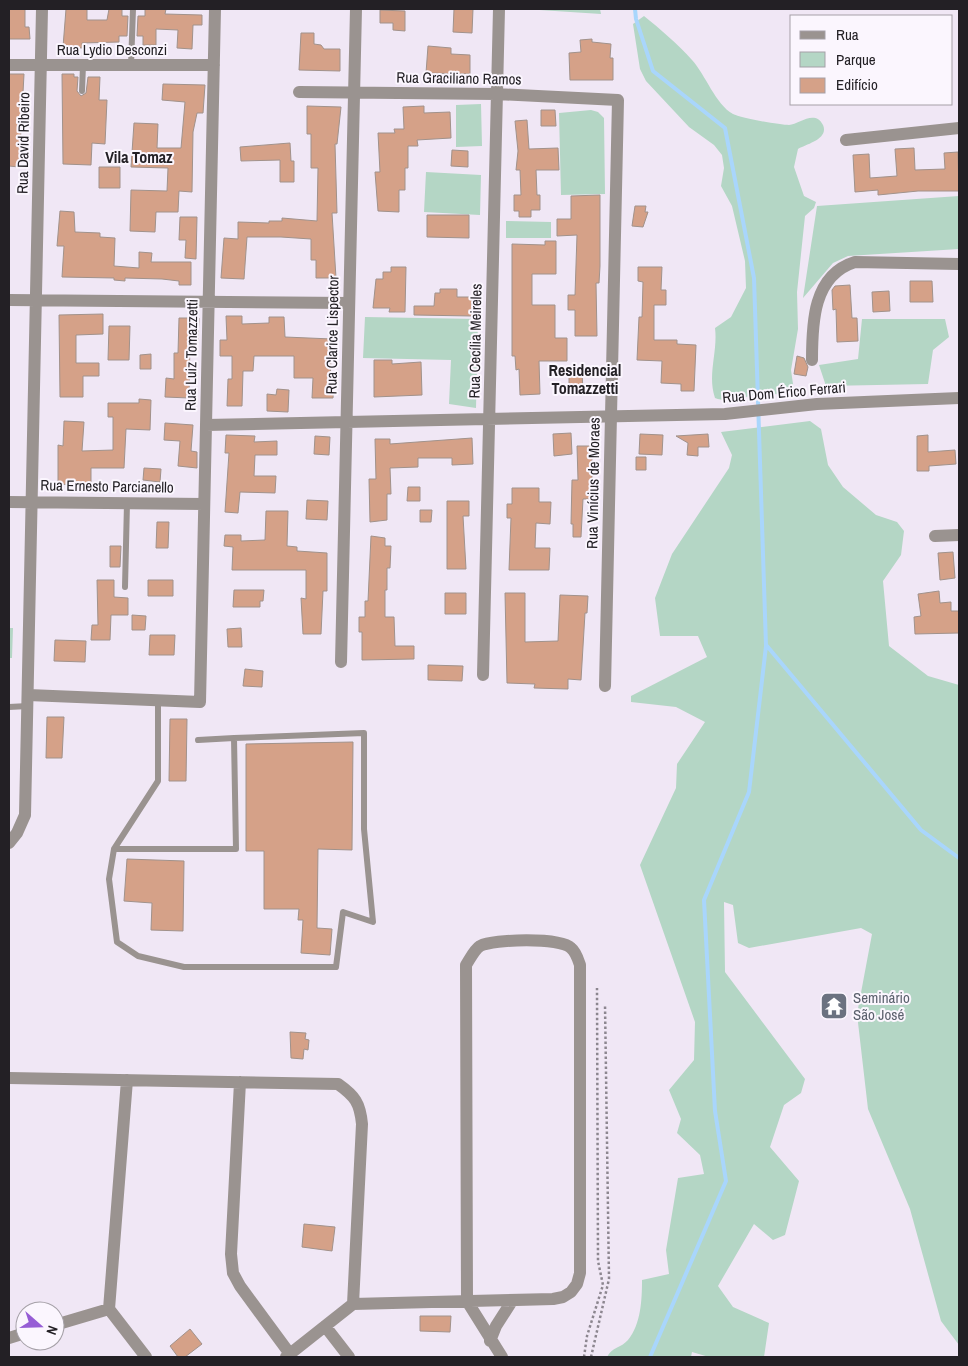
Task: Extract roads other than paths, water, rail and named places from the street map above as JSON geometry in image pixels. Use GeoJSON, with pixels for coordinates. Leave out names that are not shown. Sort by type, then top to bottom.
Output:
{"type":"FeatureCollection","features":[{"type":"Feature","properties":{"kind":"street","name":"Rua David Ribeiro"},"geometry":{"type":"LineString","coordinates":[[9,843],[17,833],[25,815],[42,9]]}},
{"type":"Feature","properties":{"kind":"street","name":"Rua Luiz Tomazzetti"},"geometry":{"type":"LineString","coordinates":[[158,700],[200,702],[215,9]]}},
{"type":"Feature","properties":{"kind":"street","name":"Rua Clarice Lispector"},"geometry":{"type":"LineString","coordinates":[[341,662],[356,9]]}},
{"type":"Feature","properties":{"kind":"street","name":"Rua Cecília Meireles"},"geometry":{"type":"LineString","coordinates":[[483,675],[500,9]]}},
{"type":"Feature","properties":{"kind":"street","name":"Rua Lydio Desconzi"},"geometry":{"type":"LineString","coordinates":[[9,65],[214,66]]}},
{"type":"Feature","properties":{"kind":"street","name":"Rua Graciliano Ramos"},"geometry":{"type":"LineString","coordinates":[[299,92],[497,94],[618,100]]}},
{"type":"Feature","properties":{"kind":"street","name":"Rua Vinícius de Moraes"},"geometry":{"type":"LineString","coordinates":[[605,686],[618,100]]}},
{"type":"Feature","properties":{"kind":"street"},"geometry":{"type":"LineString","coordinates":[[846,140],[959,128]]}},
{"type":"Feature","properties":{"kind":"street"},"geometry":{"type":"LineString","coordinates":[[812,360],[812,320],[828,280],[841,266],[855,262],[959,264]]}},
{"type":"Feature","properties":{"kind":"street"},"geometry":{"type":"LineString","coordinates":[[9,300],[349,303]]}},
{"type":"Feature","properties":{"kind":"street","name":"Rua Dom Érico Ferrari"},"geometry":{"type":"LineString","coordinates":[[206,425],[725,414],[817,404],[959,398]]}},
{"type":"Feature","properties":{"kind":"street","name":"Rua Ernesto Parcianello"},"geometry":{"type":"LineString","coordinates":[[9,502],[204,504]]}},
{"type":"Feature","properties":{"kind":"street"},"geometry":{"type":"LineString","coordinates":[[935,536],[959,535]]}},
{"type":"Feature","properties":{"kind":"street"},"geometry":{"type":"LineString","coordinates":[[28,701],[158,700]]}},
{"type":"Feature","properties":{"kind":"street"},"geometry":{"type":"LineString","coordinates":[[240,1082],[231,1254],[233,1274],[288,1356],[354,1304],[467,1301],[512,1301],[563,1297],[577,1284],[580,1273],[580,965],[571,948],[552,940],[493,943],[480,946],[466,965],[467,1301],[490,1341],[502,1357]]}},
{"type":"Feature","properties":{"kind":"street"},"geometry":{"type":"LineString","coordinates":[[9,1078],[338,1084],[361,1106],[362,1124],[354,1304]]}},
{"type":"Feature","properties":{"kind":"street"},"geometry":{"type":"LineString","coordinates":[[128,1080],[109,1309],[146,1357]]}},
{"type":"Feature","properties":{"kind":"street"},"geometry":{"type":"LineString","coordinates":[[490,1341],[496,1326],[512,1301]]}},
{"type":"Feature","properties":{"kind":"street"},"geometry":{"type":"LineString","coordinates":[[65,1321],[109,1309]]}},
{"type":"Feature","properties":{"kind":"street"},"geometry":{"type":"LineString","coordinates":[[326,1326],[349,1357]]}},
{"type":"Feature","properties":{"kind":"lane"},"geometry":{"type":"LineString","coordinates":[[130,65],[133,9]]}},
{"type":"Feature","properties":{"kind":"lane"},"geometry":{"type":"LineString","coordinates":[[82,91],[83,65]]}},
{"type":"Feature","properties":{"kind":"lane"},"geometry":{"type":"LineString","coordinates":[[125,587],[127,503]]}},
{"type":"Feature","properties":{"kind":"lane"},"geometry":{"type":"LineString","coordinates":[[158,700],[158,781],[114,849],[109,879],[117,942],[138,956],[184,968],[336,967],[343,912],[373,922],[364,829],[364,733],[198,740]]}},
{"type":"Feature","properties":{"kind":"lane"},"geometry":{"type":"LineString","coordinates":[[9,707],[28,701]]}},
{"type":"Feature","properties":{"kind":"lane"},"geometry":{"type":"LineString","coordinates":[[114,849],[236,849],[234,738]]}},
{"type":"Feature","properties":{"kind":"waterway"},"geometry":{"type":"LineString","coordinates":[[635,9],[636,19],[653,71],[725,128],[754,278],[766,646],[749,792],[704,900],[715,1111],[726,1181],[650,1357]]}},
{"type":"Feature","properties":{"kind":"waterway"},"geometry":{"type":"LineString","coordinates":[[767,646],[921,830],[959,858]]}},
{"type":"Feature","properties":{"kind":"place","name":"Seminário São José"},"geometry":{"type":"Point","coordinates":[834,1006]}},
{"type":"Feature","properties":{"kind":"district","name":"Vila Tomaz"},"geometry":{"type":"Point","coordinates":[139,157]}},
{"type":"Feature","properties":{"kind":"district","name":"Residencial Tomazzetti"},"geometry":{"type":"Point","coordinates":[585,379]}}]}
